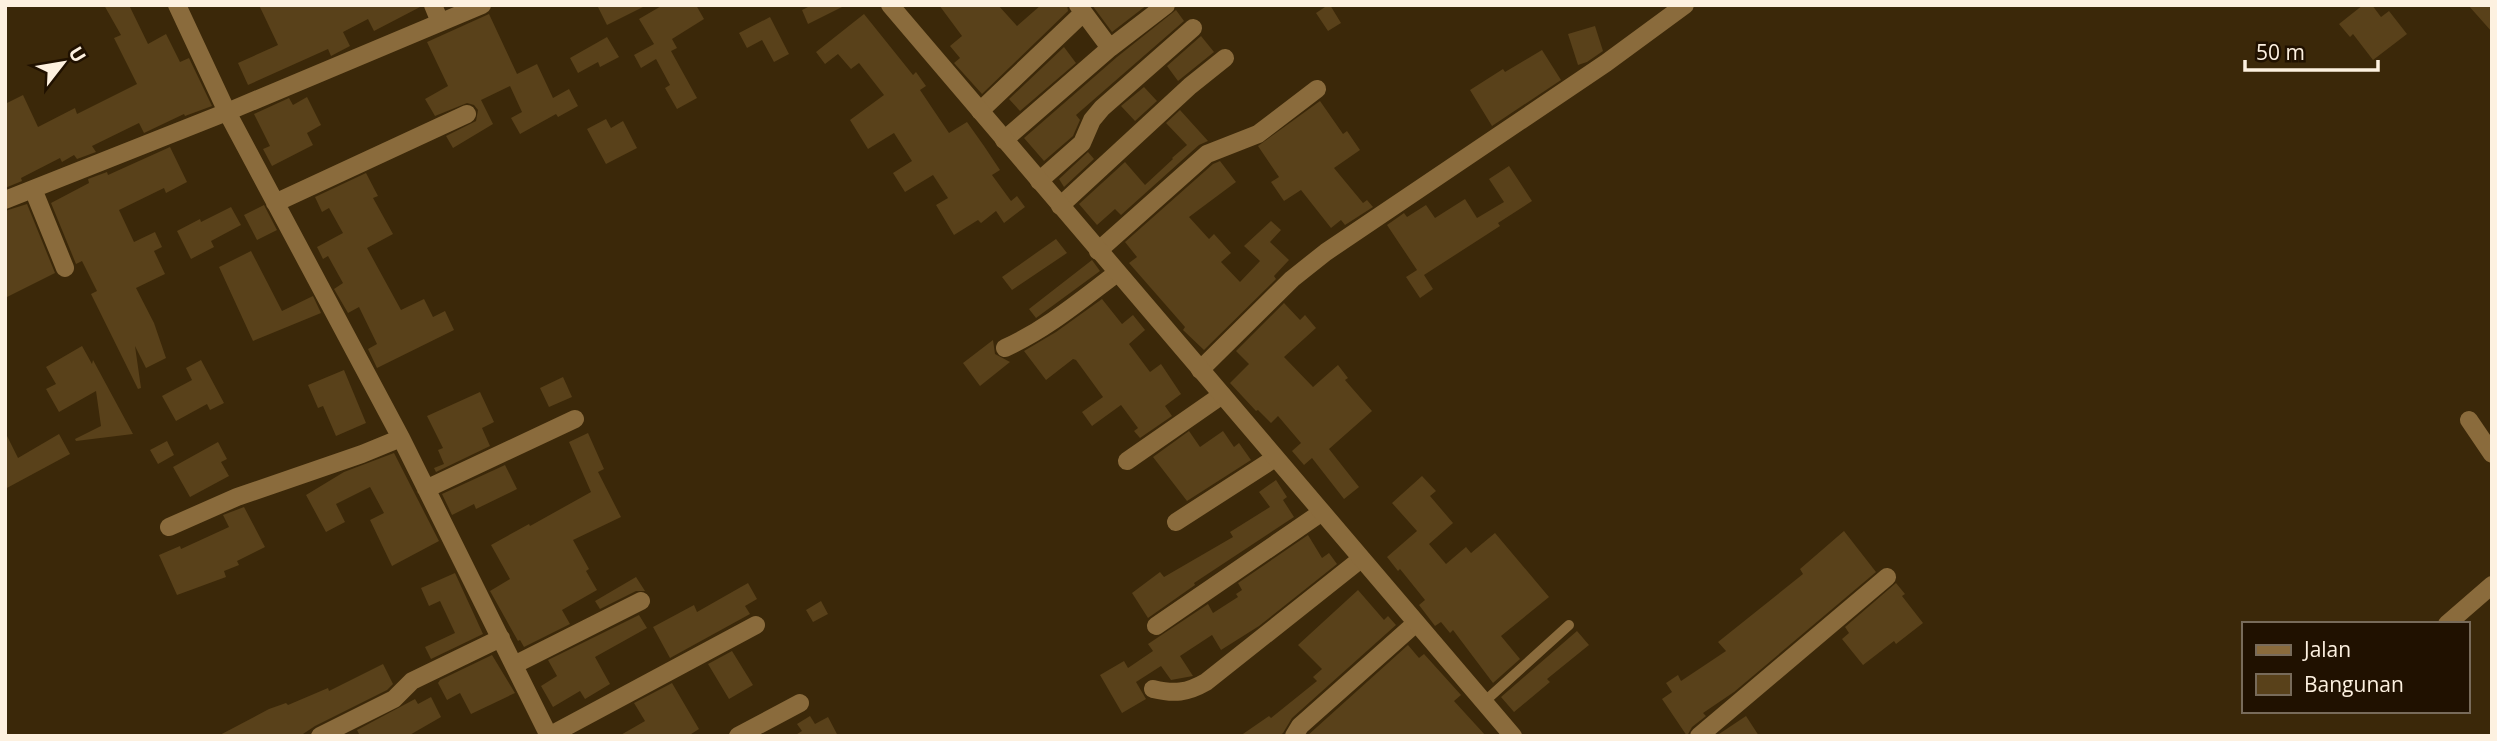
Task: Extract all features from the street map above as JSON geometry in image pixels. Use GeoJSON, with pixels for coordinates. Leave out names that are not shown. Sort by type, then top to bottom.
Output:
{"type":"FeatureCollection","features":[{"type":"Feature","properties":{"kind":"street"},"geometry":{"type":"LineString","coordinates":[[177,5],[227,111],[401,438],[549,736],[756,625]]}},
{"type":"Feature","properties":{"kind":"street"},"geometry":{"type":"LineString","coordinates":[[433,5],[440,22]]}},
{"type":"Feature","properties":{"kind":"street"},"geometry":{"type":"LineString","coordinates":[[5,200],[482,5]]}},
{"type":"Feature","properties":{"kind":"street"},"geometry":{"type":"LineString","coordinates":[[1004,140],[1110,48],[1166,5]]}},
{"type":"Feature","properties":{"kind":"street"},"geometry":{"type":"LineString","coordinates":[[1200,370],[1292,279],[1326,251],[1606,63],[1685,5]]}},
{"type":"Feature","properties":{"kind":"street"},"geometry":{"type":"LineString","coordinates":[[898,8],[1004,140],[1513,736]]}},
{"type":"Feature","properties":{"kind":"street"},"geometry":{"type":"LineString","coordinates":[[980,111],[1081,9],[1110,48]]}},
{"type":"Feature","properties":{"kind":"street"},"geometry":{"type":"LineString","coordinates":[[1039,181],[1082,143],[1092,120],[1102,108],[1194,28]]}},
{"type":"Feature","properties":{"kind":"street"},"geometry":{"type":"LineString","coordinates":[[1060,206],[1190,86],[1225,58]]}},
{"type":"Feature","properties":{"kind":"street"},"geometry":{"type":"LineString","coordinates":[[1098,251],[1207,154],[1258,134],[1317,89]]}},
{"type":"Feature","properties":{"kind":"street"},"geometry":{"type":"LineString","coordinates":[[275,203],[467,114]]}},
{"type":"Feature","properties":{"kind":"street"},"geometry":{"type":"LineString","coordinates":[[33,189],[65,268]]}},
{"type":"Feature","properties":{"kind":"street"},"geometry":{"type":"LineString","coordinates":[[1005,348],[1052,322],[1117,273]]}},
{"type":"Feature","properties":{"kind":"street"},"geometry":{"type":"LineString","coordinates":[[1127,461],[1222,395]]}},
{"type":"Feature","properties":{"kind":"street"},"geometry":{"type":"LineString","coordinates":[[426,489],[575,419]]}},
{"type":"Feature","properties":{"kind":"street"},"geometry":{"type":"LineString","coordinates":[[2469,420],[2492,454]]}},
{"type":"Feature","properties":{"kind":"street"},"geometry":{"type":"LineString","coordinates":[[169,527],[237,497],[401,438]]}},
{"type":"Feature","properties":{"kind":"street"},"geometry":{"type":"LineString","coordinates":[[1176,522],[1275,458]]}},
{"type":"Feature","properties":{"kind":"street"},"geometry":{"type":"LineString","coordinates":[[1156,626],[1322,512]]}},
{"type":"Feature","properties":{"kind":"street"},"geometry":{"type":"LineString","coordinates":[[1153,689],[1182,693],[1206,682],[1361,559]]}},
{"type":"Feature","properties":{"kind":"street"},"geometry":{"type":"LineString","coordinates":[[1699,736],[1887,577]]}},
{"type":"Feature","properties":{"kind":"street"},"geometry":{"type":"LineString","coordinates":[[2449,622],[2492,585]]}},
{"type":"Feature","properties":{"kind":"street"},"geometry":{"type":"LineString","coordinates":[[514,665],[642,601]]}},
{"type":"Feature","properties":{"kind":"street"},"geometry":{"type":"LineString","coordinates":[[1294,736],[1300,726],[1416,623]]}},
{"type":"Feature","properties":{"kind":"street"},"geometry":{"type":"LineString","coordinates":[[320,736],[394,699],[412,681],[501,638]]}},
{"type":"Feature","properties":{"kind":"street"},"geometry":{"type":"LineString","coordinates":[[738,736],[800,703]]}},
{"type":"Feature","properties":{"kind":"lane"},"geometry":{"type":"LineString","coordinates":[[1484,702],[1569,625]]}},
{"type":"Feature","properties":{"kind":"building"},"geometry":{"type":"Polygon","coordinates":[[[104,5],[129,5],[148,44],[166,34],[180,62],[189,58],[212,106],[185,116],[184,114],[144,133],[139,123],[92,146],[96,152],[77,159],[74,155],[62,162],[60,158],[5,188],[5,104],[23,95],[38,127],[75,108],[77,114],[137,84],[114,38],[121,35],[104,5]]]}},
{"type":"Feature","properties":{"kind":"building"},"geometry":{"type":"Polygon","coordinates":[[[259,5],[422,6],[374,31],[368,19],[343,32],[350,46],[331,56],[328,49],[248,85],[238,63],[278,45],[259,5]]]}},
{"type":"Feature","properties":{"kind":"building"},"geometry":{"type":"Polygon","coordinates":[[[597,5],[647,5],[607,25],[597,5]]]}},
{"type":"Feature","properties":{"kind":"building"},"geometry":{"type":"Polygon","coordinates":[[[663,5],[696,5],[704,19],[672,39],[677,48],[671,51],[697,98],[677,109],[665,88],[670,85],[656,59],[641,68],[634,55],[654,44],[639,19],[663,5]]]}},
{"type":"Feature","properties":{"kind":"building"},"geometry":{"type":"Polygon","coordinates":[[[812,5],[846,5],[808,24],[802,10],[812,5]]]}},
{"type":"Feature","properties":{"kind":"building"},"geometry":{"type":"Polygon","coordinates":[[[939,5],[998,5],[1017,26],[1041,5],[1067,5],[1068,11],[982,94],[954,63],[960,58],[950,46],[962,36],[939,5]]]}},
{"type":"Feature","properties":{"kind":"building"},"geometry":{"type":"Polygon","coordinates":[[[1092,5],[1147,5],[1112,32],[1092,5]]]}},
{"type":"Feature","properties":{"kind":"building"},"geometry":{"type":"Polygon","coordinates":[[[1328,5],[1341,23],[1328,31],[1316,13],[1328,5]]]}},
{"type":"Feature","properties":{"kind":"building"},"geometry":{"type":"Polygon","coordinates":[[[2363,5],[2372,5],[2381,17],[2389,11],[2407,34],[2373,60],[2353,34],[2350,37],[2339,24],[2363,5]]]}},
{"type":"Feature","properties":{"kind":"building"},"geometry":{"type":"Polygon","coordinates":[[[2468,5],[2492,5],[2492,32],[2468,5]]]}},
{"type":"Feature","properties":{"kind":"building"},"geometry":{"type":"Polygon","coordinates":[[[1176,10],[1184,21],[1076,115],[1080,120],[1073,136],[1044,161],[1024,138],[1176,10]]]}},
{"type":"Feature","properties":{"kind":"building"},"geometry":{"type":"Polygon","coordinates":[[[489,14],[517,74],[537,64],[553,98],[569,89],[578,106],[558,117],[556,114],[520,134],[511,118],[522,112],[510,86],[481,100],[493,124],[453,148],[446,136],[476,121],[478,110],[467,103],[435,116],[425,99],[448,86],[427,42],[489,14]]]}},
{"type":"Feature","properties":{"kind":"building"},"geometry":{"type":"Polygon","coordinates":[[[864,14],[913,75],[916,72],[926,86],[920,90],[949,133],[967,122],[1000,170],[992,175],[1011,201],[1017,196],[1025,207],[1004,223],[996,211],[981,223],[978,220],[954,235],[936,205],[948,198],[933,175],[905,192],[893,173],[912,161],[894,133],[868,149],[850,120],[884,95],[859,63],[851,69],[838,54],[825,64],[816,52],[864,14]]]}},
{"type":"Feature","properties":{"kind":"building"},"geometry":{"type":"Polygon","coordinates":[[[770,17],[789,54],[774,62],[762,40],[747,48],[739,33],[770,17]]]}},
{"type":"Feature","properties":{"kind":"building"},"geometry":{"type":"Polygon","coordinates":[[[1595,26],[1603,51],[1578,65],[1568,34],[1595,26]]]}},
{"type":"Feature","properties":{"kind":"building"},"geometry":{"type":"Polygon","coordinates":[[[1201,36],[1214,52],[1178,81],[1167,66],[1201,36]]]}},
{"type":"Feature","properties":{"kind":"building"},"geometry":{"type":"Polygon","coordinates":[[[607,37],[619,57],[600,67],[598,62],[578,73],[570,58],[607,37]]]}},
{"type":"Feature","properties":{"kind":"building"},"geometry":{"type":"Polygon","coordinates":[[[1064,47],[1076,63],[1020,111],[1009,99],[1064,47]]]}},
{"type":"Feature","properties":{"kind":"building"},"geometry":{"type":"Polygon","coordinates":[[[1542,50],[1561,80],[1492,126],[1470,90],[1503,69],[1505,72],[1542,50]]]}},
{"type":"Feature","properties":{"kind":"building"},"geometry":{"type":"Polygon","coordinates":[[[1144,87],[1157,101],[1135,121],[1121,106],[1144,87]]]}},
{"type":"Feature","properties":{"kind":"building"},"geometry":{"type":"Polygon","coordinates":[[[307,97],[321,125],[307,133],[313,145],[272,166],[263,149],[270,146],[254,114],[289,98],[293,105],[307,97]]]}},
{"type":"Feature","properties":{"kind":"building"},"geometry":{"type":"Polygon","coordinates":[[[1320,101],[1343,134],[1347,131],[1360,150],[1334,168],[1363,203],[1367,200],[1373,207],[1345,225],[1341,220],[1331,228],[1301,190],[1284,201],[1271,182],[1279,177],[1258,146],[1320,101]]]}},
{"type":"Feature","properties":{"kind":"building"},"geometry":{"type":"Polygon","coordinates":[[[1180,110],[1208,141],[1199,145],[1121,215],[1115,209],[1097,225],[1079,204],[1125,162],[1145,185],[1173,159],[1187,145],[1166,123],[1180,110]]]}},
{"type":"Feature","properties":{"kind":"building"},"geometry":{"type":"Polygon","coordinates":[[[606,119],[611,128],[623,121],[637,148],[606,164],[587,129],[606,119]]]}},
{"type":"Feature","properties":{"kind":"building"},"geometry":{"type":"Polygon","coordinates":[[[170,147],[187,182],[166,193],[164,188],[119,210],[134,242],[155,232],[162,247],[154,251],[165,274],[136,288],[154,323],[166,358],[146,368],[135,346],[141,388],[138,389],[91,294],[97,291],[82,261],[76,264],[51,203],[89,183],[88,179],[107,172],[108,175],[170,147]]]}},
{"type":"Feature","properties":{"kind":"building"},"geometry":{"type":"Polygon","coordinates":[[[1088,152],[1094,159],[1064,187],[1059,179],[1088,152]]]}},
{"type":"Feature","properties":{"kind":"building"},"geometry":{"type":"Polygon","coordinates":[[[1220,161],[1236,182],[1189,217],[1209,239],[1214,234],[1231,253],[1221,262],[1240,282],[1260,261],[1244,246],[1271,221],[1281,230],[1270,242],[1289,260],[1274,276],[1276,279],[1204,350],[1183,330],[1185,327],[1129,263],[1137,257],[1125,242],[1213,164],[1220,161]]]}},
{"type":"Feature","properties":{"kind":"building"},"geometry":{"type":"Polygon","coordinates":[[[1509,166],[1532,201],[1498,223],[1500,226],[1424,275],[1433,289],[1420,298],[1406,277],[1417,270],[1387,225],[1404,213],[1407,217],[1426,205],[1435,218],[1465,199],[1477,218],[1504,202],[1489,179],[1509,166]]]}},
{"type":"Feature","properties":{"kind":"building"},"geometry":{"type":"Polygon","coordinates":[[[366,173],[378,196],[373,198],[393,234],[367,248],[401,310],[424,299],[433,317],[445,311],[454,330],[377,368],[368,349],[377,344],[359,307],[348,313],[334,289],[343,283],[328,256],[323,259],[317,247],[343,233],[329,208],[322,212],[315,197],[366,173]]]}},
{"type":"Feature","properties":{"kind":"building"},"geometry":{"type":"Polygon","coordinates":[[[27,204],[55,273],[5,298],[5,211],[27,204]]]}},
{"type":"Feature","properties":{"kind":"building"},"geometry":{"type":"Polygon","coordinates":[[[264,205],[277,230],[257,240],[244,215],[264,205]]]}},
{"type":"Feature","properties":{"kind":"building"},"geometry":{"type":"Polygon","coordinates":[[[231,207],[241,225],[211,241],[214,247],[191,259],[177,231],[231,207]]]}},
{"type":"Feature","properties":{"kind":"building"},"geometry":{"type":"Polygon","coordinates":[[[1056,239],[1067,253],[1012,290],[1002,277],[1056,239]]]}},
{"type":"Feature","properties":{"kind":"building"},"geometry":{"type":"Polygon","coordinates":[[[251,251],[282,311],[313,296],[321,313],[253,341],[219,267],[251,251]]]}},
{"type":"Feature","properties":{"kind":"building"},"geometry":{"type":"Polygon","coordinates":[[[1092,260],[1100,271],[1036,318],[1029,309],[1092,260]]]}},
{"type":"Feature","properties":{"kind":"building"},"geometry":{"type":"Polygon","coordinates":[[[1102,299],[1122,324],[1133,315],[1145,330],[1129,344],[1150,372],[1161,364],[1181,394],[1165,406],[1172,416],[1140,438],[1134,431],[1138,428],[1121,405],[1092,426],[1082,412],[1103,397],[1076,360],[1073,359],[1046,380],[1024,351],[1102,299]]]}},
{"type":"Feature","properties":{"kind":"building"},"geometry":{"type":"Polygon","coordinates":[[[1284,303],[1300,320],[1305,315],[1316,328],[1284,357],[1313,387],[1338,365],[1348,378],[1345,380],[1372,411],[1329,449],[1359,487],[1344,499],[1312,458],[1304,465],[1292,451],[1301,443],[1278,416],[1271,423],[1230,383],[1249,364],[1236,351],[1284,303]]]}},
{"type":"Feature","properties":{"kind":"building"},"geometry":{"type":"Polygon","coordinates":[[[993,340],[995,354],[1010,362],[980,386],[963,363],[993,340]]]}},
{"type":"Feature","properties":{"kind":"building"},"geometry":{"type":"Polygon","coordinates":[[[82,346],[92,364],[93,360],[133,434],[76,441],[75,439],[101,426],[96,391],[59,412],[46,389],[56,384],[46,367],[82,346]]]}},
{"type":"Feature","properties":{"kind":"building"},"geometry":{"type":"Polygon","coordinates":[[[201,360],[224,403],[210,410],[207,404],[176,421],[162,396],[192,380],[186,368],[201,360]]]}},
{"type":"Feature","properties":{"kind":"building"},"geometry":{"type":"Polygon","coordinates":[[[344,370],[366,423],[336,436],[323,406],[318,408],[308,385],[344,370]]]}},
{"type":"Feature","properties":{"kind":"building"},"geometry":{"type":"Polygon","coordinates":[[[563,377],[572,397],[549,407],[540,388],[563,377]]]}},
{"type":"Feature","properties":{"kind":"building"},"geometry":{"type":"Polygon","coordinates":[[[480,392],[494,422],[482,428],[490,446],[436,472],[434,468],[444,464],[438,450],[443,448],[427,416],[480,392]]]}},
{"type":"Feature","properties":{"kind":"building"},"geometry":{"type":"Polygon","coordinates":[[[1189,431],[1200,447],[1223,431],[1234,447],[1239,443],[1251,460],[1187,501],[1153,457],[1189,431]]]}},
{"type":"Feature","properties":{"kind":"building"},"geometry":{"type":"Polygon","coordinates":[[[5,432],[18,458],[59,434],[70,454],[5,489],[5,432]]]}},
{"type":"Feature","properties":{"kind":"building"},"geometry":{"type":"Polygon","coordinates":[[[588,433],[604,469],[598,472],[621,517],[573,540],[597,590],[562,610],[570,624],[524,647],[490,591],[510,579],[491,545],[591,492],[569,442],[588,433]]]}},
{"type":"Feature","properties":{"kind":"building"},"geometry":{"type":"Polygon","coordinates":[[[167,441],[174,455],[158,464],[150,450],[167,441]]]}},
{"type":"Feature","properties":{"kind":"building"},"geometry":{"type":"Polygon","coordinates":[[[218,442],[227,459],[221,462],[229,476],[190,497],[173,467],[218,442]]]}},
{"type":"Feature","properties":{"kind":"building"},"geometry":{"type":"Polygon","coordinates":[[[394,453],[439,541],[392,566],[370,520],[384,513],[370,487],[336,504],[345,522],[326,532],[306,495],[344,472],[394,453]]]}},
{"type":"Feature","properties":{"kind":"building"},"geometry":{"type":"Polygon","coordinates":[[[505,465],[517,489],[476,509],[474,504],[452,515],[442,494],[505,465]]]}},
{"type":"Feature","properties":{"kind":"building"},"geometry":{"type":"Polygon","coordinates":[[[1422,476],[1436,491],[1430,496],[1453,523],[1429,544],[1446,564],[1466,547],[1471,553],[1495,533],[1549,597],[1501,636],[1520,659],[1493,683],[1453,630],[1450,633],[1441,622],[1435,626],[1419,605],[1425,600],[1387,557],[1417,531],[1392,503],[1422,476]]]}},
{"type":"Feature","properties":{"kind":"building"},"geometry":{"type":"Polygon","coordinates":[[[1276,480],[1287,497],[1283,500],[1294,517],[1194,583],[1195,585],[1148,618],[1132,593],[1160,572],[1164,577],[1233,537],[1230,532],[1270,507],[1259,492],[1276,480]]]}},
{"type":"Feature","properties":{"kind":"building"},"geometry":{"type":"Polygon","coordinates":[[[244,507],[265,547],[237,561],[239,565],[224,571],[226,577],[177,595],[159,555],[180,546],[181,549],[229,527],[223,515],[244,507]]]}},
{"type":"Feature","properties":{"kind":"building"},"geometry":{"type":"Polygon","coordinates":[[[1844,531],[1876,572],[1734,692],[1703,713],[1706,716],[1692,727],[1687,736],[1662,699],[1672,692],[1666,683],[1678,675],[1681,681],[1726,651],[1718,642],[1803,574],[1800,569],[1844,531]]]}},
{"type":"Feature","properties":{"kind":"building"},"geometry":{"type":"Polygon","coordinates":[[[1308,535],[1322,558],[1329,553],[1337,564],[1259,626],[1221,650],[1212,635],[1180,656],[1193,676],[1171,680],[1161,666],[1136,682],[1146,699],[1122,713],[1100,675],[1124,661],[1128,668],[1153,651],[1148,644],[1208,604],[1213,613],[1238,597],[1236,594],[1242,590],[1238,583],[1308,535]]]}},
{"type":"Feature","properties":{"kind":"building"},"geometry":{"type":"Polygon","coordinates":[[[455,573],[483,634],[431,659],[425,647],[455,633],[440,601],[429,606],[421,588],[455,573]]]}},
{"type":"Feature","properties":{"kind":"building"},"geometry":{"type":"Polygon","coordinates":[[[636,577],[645,591],[636,591],[600,609],[595,601],[636,577]]]}},
{"type":"Feature","properties":{"kind":"building"},"geometry":{"type":"Polygon","coordinates":[[[748,583],[757,599],[745,606],[750,614],[670,658],[653,627],[694,605],[697,612],[748,583]]]}},
{"type":"Feature","properties":{"kind":"building"},"geometry":{"type":"Polygon","coordinates":[[[1896,583],[1905,594],[1902,596],[1923,623],[1863,665],[1842,639],[1849,633],[1845,627],[1896,583]]]}},
{"type":"Feature","properties":{"kind":"building"},"geometry":{"type":"Polygon","coordinates":[[[1358,590],[1384,620],[1388,616],[1396,625],[1292,718],[1279,736],[1240,736],[1269,716],[1271,718],[1317,681],[1313,677],[1322,669],[1298,645],[1358,590]]]}},
{"type":"Feature","properties":{"kind":"building"},"geometry":{"type":"Polygon","coordinates":[[[821,601],[828,614],[813,622],[806,610],[821,601]]]}},
{"type":"Feature","properties":{"kind":"building"},"geometry":{"type":"Polygon","coordinates":[[[639,615],[647,628],[595,657],[610,684],[585,699],[580,691],[553,707],[541,686],[557,676],[548,660],[639,615]]]}},
{"type":"Feature","properties":{"kind":"building"},"geometry":{"type":"Polygon","coordinates":[[[1577,631],[1589,645],[1547,679],[1550,682],[1514,712],[1501,697],[1577,631]]]}},
{"type":"Feature","properties":{"kind":"building"},"geometry":{"type":"Polygon","coordinates":[[[1408,645],[1419,658],[1424,654],[1461,695],[1454,701],[1486,736],[1307,736],[1408,645]]]}},
{"type":"Feature","properties":{"kind":"building"},"geometry":{"type":"Polygon","coordinates":[[[732,651],[753,685],[729,699],[708,664],[732,651]]]}},
{"type":"Feature","properties":{"kind":"building"},"geometry":{"type":"Polygon","coordinates":[[[492,655],[515,693],[471,714],[460,693],[447,700],[438,683],[440,680],[492,655]]]}},
{"type":"Feature","properties":{"kind":"building"},"geometry":{"type":"Polygon","coordinates":[[[383,664],[393,684],[387,690],[300,736],[218,736],[269,709],[286,703],[288,705],[328,688],[329,691],[383,664]]]}},
{"type":"Feature","properties":{"kind":"building"},"geometry":{"type":"Polygon","coordinates":[[[672,683],[699,729],[688,736],[619,736],[645,721],[634,703],[672,683]]]}},
{"type":"Feature","properties":{"kind":"building"},"geometry":{"type":"Polygon","coordinates":[[[431,697],[441,717],[408,736],[360,736],[357,730],[415,699],[418,704],[431,697]]]}},
{"type":"Feature","properties":{"kind":"building"},"geometry":{"type":"Polygon","coordinates":[[[810,716],[815,724],[828,717],[838,736],[794,736],[802,731],[797,724],[810,716]]]}},
{"type":"Feature","properties":{"kind":"building"},"geometry":{"type":"Polygon","coordinates":[[[1746,716],[1759,736],[1717,736],[1719,734],[1746,716]]]}}]}
